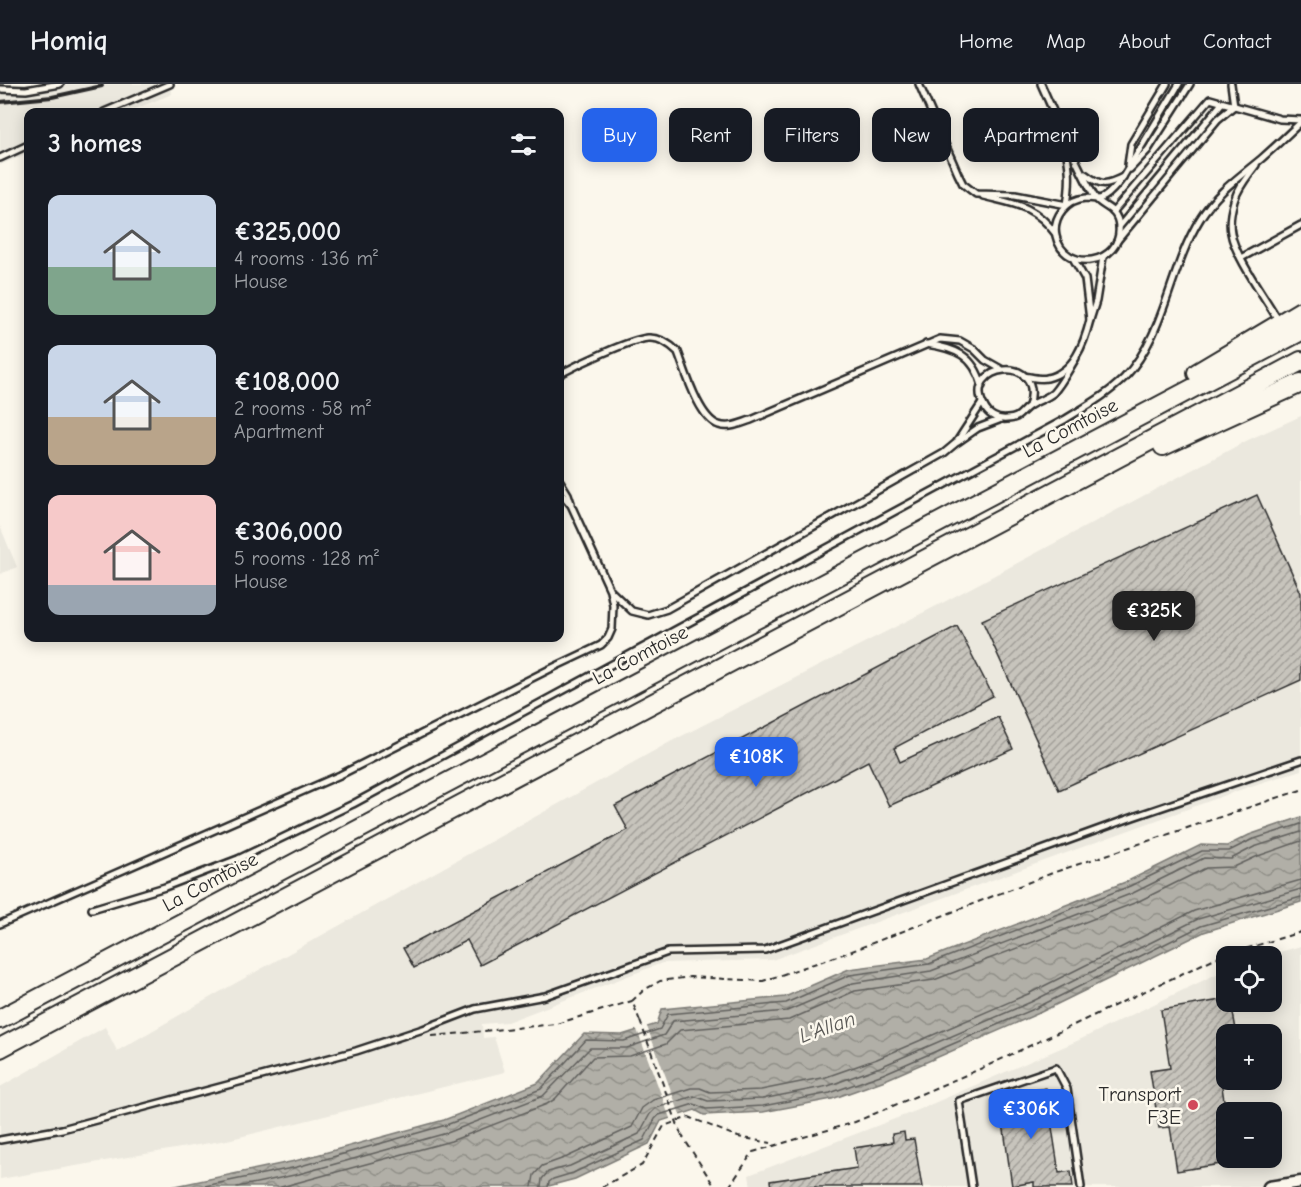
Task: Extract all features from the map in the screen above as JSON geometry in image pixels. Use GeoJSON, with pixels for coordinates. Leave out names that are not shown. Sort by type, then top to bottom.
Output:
{"type":"FeatureCollection","features":[{"type":"Feature","properties":{"kind":"highway"},"geometry":{"type":"LineString","coordinates":[[973,504],[1301,311]]}},
{"type":"Feature","properties":{"kind":"highway","name":"La Comtoise"},"geometry":{"type":"LineString","coordinates":[[0,1019],[1301,331]]}},
{"type":"Feature","properties":{"kind":"highway"},"geometry":{"type":"LineString","coordinates":[[0,1048],[1301,361]]}},
{"type":"Feature","properties":{"kind":"highway"},"geometry":{"type":"LineString","coordinates":[[1037,500],[1191,434],[1301,382]]}},
{"type":"Feature","properties":{"kind":"street"},"geometry":{"type":"LineString","coordinates":[[1269,1187],[1301,1182]]}},
{"type":"Feature","properties":{"kind":"lane"},"geometry":{"type":"LineString","coordinates":[[0,89],[26,90],[60,84]]}},
{"type":"Feature","properties":{"kind":"lane"},"geometry":{"type":"LineString","coordinates":[[113,108],[170,84]]}},
{"type":"Feature","properties":{"kind":"lane"},"geometry":{"type":"LineString","coordinates":[[919,84],[963,184],[976,194],[1029,208],[1048,223],[1056,233]]}},
{"type":"Feature","properties":{"kind":"lane"},"geometry":{"type":"LineString","coordinates":[[1041,84],[1052,108]]}},
{"type":"Feature","properties":{"kind":"lane"},"geometry":{"type":"LineString","coordinates":[[1125,175],[1131,144],[1167,84]]}},
{"type":"Feature","properties":{"kind":"lane"},"geometry":{"type":"LineString","coordinates":[[1083,173],[1096,183],[1103,184],[1109,184],[1125,175],[1179,84]]}},
{"type":"Feature","properties":{"kind":"lane"},"geometry":{"type":"LineString","coordinates":[[1096,200],[1115,188],[1148,150],[1190,84]]}},
{"type":"Feature","properties":{"kind":"lane"},"geometry":{"type":"LineString","coordinates":[[1231,84],[1234,106]]}},
{"type":"Feature","properties":{"kind":"lane"},"geometry":{"type":"LineString","coordinates":[[1113,212],[1210,99],[1280,119],[1301,121]]}},
{"type":"Feature","properties":{"kind":"lane"},"geometry":{"type":"LineString","coordinates":[[1116,242],[1119,226],[1222,103]]}},
{"type":"Feature","properties":{"kind":"lane"},"geometry":{"type":"LineString","coordinates":[[1119,226],[1113,212],[1106,204],[1086,198],[1067,205],[1060,213],[1056,223],[1056,233],[1058,243],[1064,252],[1073,258],[1093,261],[1103,257],[1111,251],[1218,119],[1234,106]]}},
{"type":"Feature","properties":{"kind":"lane"},"geometry":{"type":"LineString","coordinates":[[93,909],[165,887],[238,859],[353,804],[1043,431],[1102,396],[1124,378],[1136,362],[1159,321],[1185,250],[1199,220],[1225,187],[1261,159],[1301,121]]}},
{"type":"Feature","properties":{"kind":"lane"},"geometry":{"type":"LineString","coordinates":[[0,158],[24,147]]}},
{"type":"Feature","properties":{"kind":"lane"},"geometry":{"type":"LineString","coordinates":[[1261,159],[1242,183],[1234,199],[1231,234],[1242,258],[1280,323]]}},
{"type":"Feature","properties":{"kind":"lane"},"geometry":{"type":"LineString","coordinates":[[1067,205],[1071,183],[1069,162]]}},
{"type":"Feature","properties":{"kind":"lane"},"geometry":{"type":"LineString","coordinates":[[1077,162],[1096,200]]}},
{"type":"Feature","properties":{"kind":"lane"},"geometry":{"type":"LineString","coordinates":[[976,194],[1015,195],[1067,205]]}},
{"type":"Feature","properties":{"kind":"lane"},"geometry":{"type":"LineString","coordinates":[[1242,258],[1301,225]]}},
{"type":"Feature","properties":{"kind":"lane"},"geometry":{"type":"LineString","coordinates":[[610,590],[632,611],[648,615],[667,609],[923,466],[978,428],[1001,419],[1017,417],[1029,406],[1039,403],[1053,393],[1076,358],[1086,335],[1096,301],[1103,257]]}},
{"type":"Feature","properties":{"kind":"lane"},"geometry":{"type":"LineString","coordinates":[[1073,258],[1086,279],[1090,320]]}},
{"type":"Feature","properties":{"kind":"lane"},"geometry":{"type":"LineString","coordinates":[[564,372],[634,341],[650,338],[662,340],[678,352],[705,415],[721,426],[731,426],[751,420],[940,339],[960,341],[1001,369],[1017,371],[1024,376],[1032,390],[1029,406]]}},
{"type":"Feature","properties":{"kind":"lane"},"geometry":{"type":"LineString","coordinates":[[925,344],[943,346],[960,353],[979,372],[982,403],[986,411],[1001,419]]}},
{"type":"Feature","properties":{"kind":"lane"},"geometry":{"type":"LineString","coordinates":[[1024,376],[1046,379],[1058,373],[1076,358]]}},
{"type":"Feature","properties":{"kind":"lane"},"geometry":{"type":"LineString","coordinates":[[982,386],[993,372],[1001,369]]}},
{"type":"Feature","properties":{"kind":"lane"},"geometry":{"type":"LineString","coordinates":[[956,443],[982,403]]}},
{"type":"Feature","properties":{"kind":"lane"},"geometry":{"type":"LineString","coordinates":[[0,924],[340,775],[601,645],[608,638],[612,629],[613,605],[610,590],[564,488]]}},
{"type":"Feature","properties":{"kind":"lane"},"geometry":{"type":"LineString","coordinates":[[564,497],[571,505]]}},
{"type":"Feature","properties":{"kind":"lane"},"geometry":{"type":"LineString","coordinates":[[0,1140],[103,1119],[356,1051],[475,1009],[545,996],[668,952],[765,950],[1133,817],[1301,760]]}},
{"type":"Feature","properties":{"kind":"lane"},"geometry":{"type":"LineString","coordinates":[[972,1187],[959,1101],[1056,1068],[1067,1089],[1081,1187]]}},
{"type":"Feature","properties":{"kind":"path"},"geometry":{"type":"LineString","coordinates":[[423,1029],[435,1036],[556,1024],[632,1001],[644,990],[660,981],[690,976],[763,981],[852,951],[1055,872],[1301,790]]}},
{"type":"Feature","properties":{"kind":"path"},"geometry":{"type":"LineString","coordinates":[[729,1187],[753,1152],[855,1122],[987,1066],[1215,958],[1301,932]]}},
{"type":"Feature","properties":{"kind":"path"},"geometry":{"type":"LineString","coordinates":[[632,1001],[681,1134],[715,1187]]}},
{"type":"Feature","properties":{"kind":"path"},"geometry":{"type":"LineString","coordinates":[[602,1187],[642,1165],[664,1126],[689,1117],[738,1137],[774,1144]]}},
{"type":"Feature","properties":{"kind":"shaded area"},"geometry":{"type":"Polygon","coordinates":[[[0,84],[168,84],[172,94],[137,108],[24,108],[24,155],[0,165],[0,84]]]}},
{"type":"Feature","properties":{"kind":"shaded area"},"geometry":{"type":"Polygon","coordinates":[[[1301,416],[1301,770],[1248,787],[772,960],[662,963],[507,1022],[482,1024],[483,1038],[494,1037],[505,1072],[227,1140],[0,1179],[0,1087],[105,1027],[117,1051],[670,742],[946,601],[1248,440],[1301,416]]]}},
{"type":"Feature","properties":{"kind":"shaded area"},"geometry":{"type":"Polygon","coordinates":[[[0,526],[17,567],[0,574],[0,526]]]}},
{"type":"Feature","properties":{"kind":"shaded area"},"geometry":{"type":"Polygon","coordinates":[[[1301,946],[1301,1187],[751,1187],[749,1175],[918,1110],[1077,1041],[1216,974],[1216,1012],[1282,1012],[1282,951],[1301,946]]]}},
{"type":"Feature","properties":{"kind":"water","name":"L'Allan"},"geometry":{"type":"Polygon","coordinates":[[[1301,817],[1301,902],[1204,932],[1037,1014],[885,1080],[832,1099],[763,1112],[704,1115],[695,1110],[661,1121],[649,1144],[575,1179],[545,1187],[171,1187],[295,1161],[444,1120],[538,1083],[584,1034],[622,1035],[657,1024],[662,1009],[785,997],[849,969],[927,959],[1128,881],[1201,845],[1227,846],[1249,835],[1301,817]]]}},
{"type":"Feature","properties":{"kind":"pier"},"geometry":{"type":"Polygon","coordinates":[[[646,1024],[681,1117],[671,1121],[636,1027],[646,1024]]]}},
{"type":"Feature","properties":{"kind":"building"},"geometry":{"type":"Polygon","coordinates":[[[1257,495],[1301,593],[1301,680],[1059,790],[982,620],[1257,495]]]}},
{"type":"Feature","properties":{"kind":"building"},"geometry":{"type":"Polygon","coordinates":[[[957,626],[993,696],[894,748],[900,762],[998,717],[1013,749],[889,806],[868,761],[480,965],[467,940],[414,968],[403,948],[628,830],[615,806],[957,626]]]}},
{"type":"Feature","properties":{"kind":"building"},"geometry":{"type":"Polygon","coordinates":[[[1216,1001],[1216,1012],[1233,1012],[1235,1024],[1216,1024],[1216,1090],[1222,1090],[1224,1102],[1216,1102],[1216,1165],[1177,1171],[1170,1127],[1159,1128],[1150,1071],[1170,1068],[1161,1010],[1216,1001]]]}},
{"type":"Feature","properties":{"kind":"building"},"geometry":{"type":"Polygon","coordinates":[[[1046,1088],[1059,1173],[1071,1171],[1073,1187],[1034,1187],[1034,1182],[1012,1186],[999,1095],[1046,1088]]]}},
{"type":"Feature","properties":{"kind":"building"},"geometry":{"type":"Polygon","coordinates":[[[904,1132],[905,1140],[914,1139],[922,1187],[771,1187],[770,1181],[857,1168],[854,1148],[893,1142],[892,1134],[904,1132]]]}},
{"type":"Feature","properties":{"kind":"railway"},"geometry":{"type":"LineString","coordinates":[[0,102],[52,97],[102,86]]}},
{"type":"Feature","properties":{"kind":"place","name":"Transport F3E"},"geometry":{"type":"Point","coordinates":[1193,1105]}}]}
